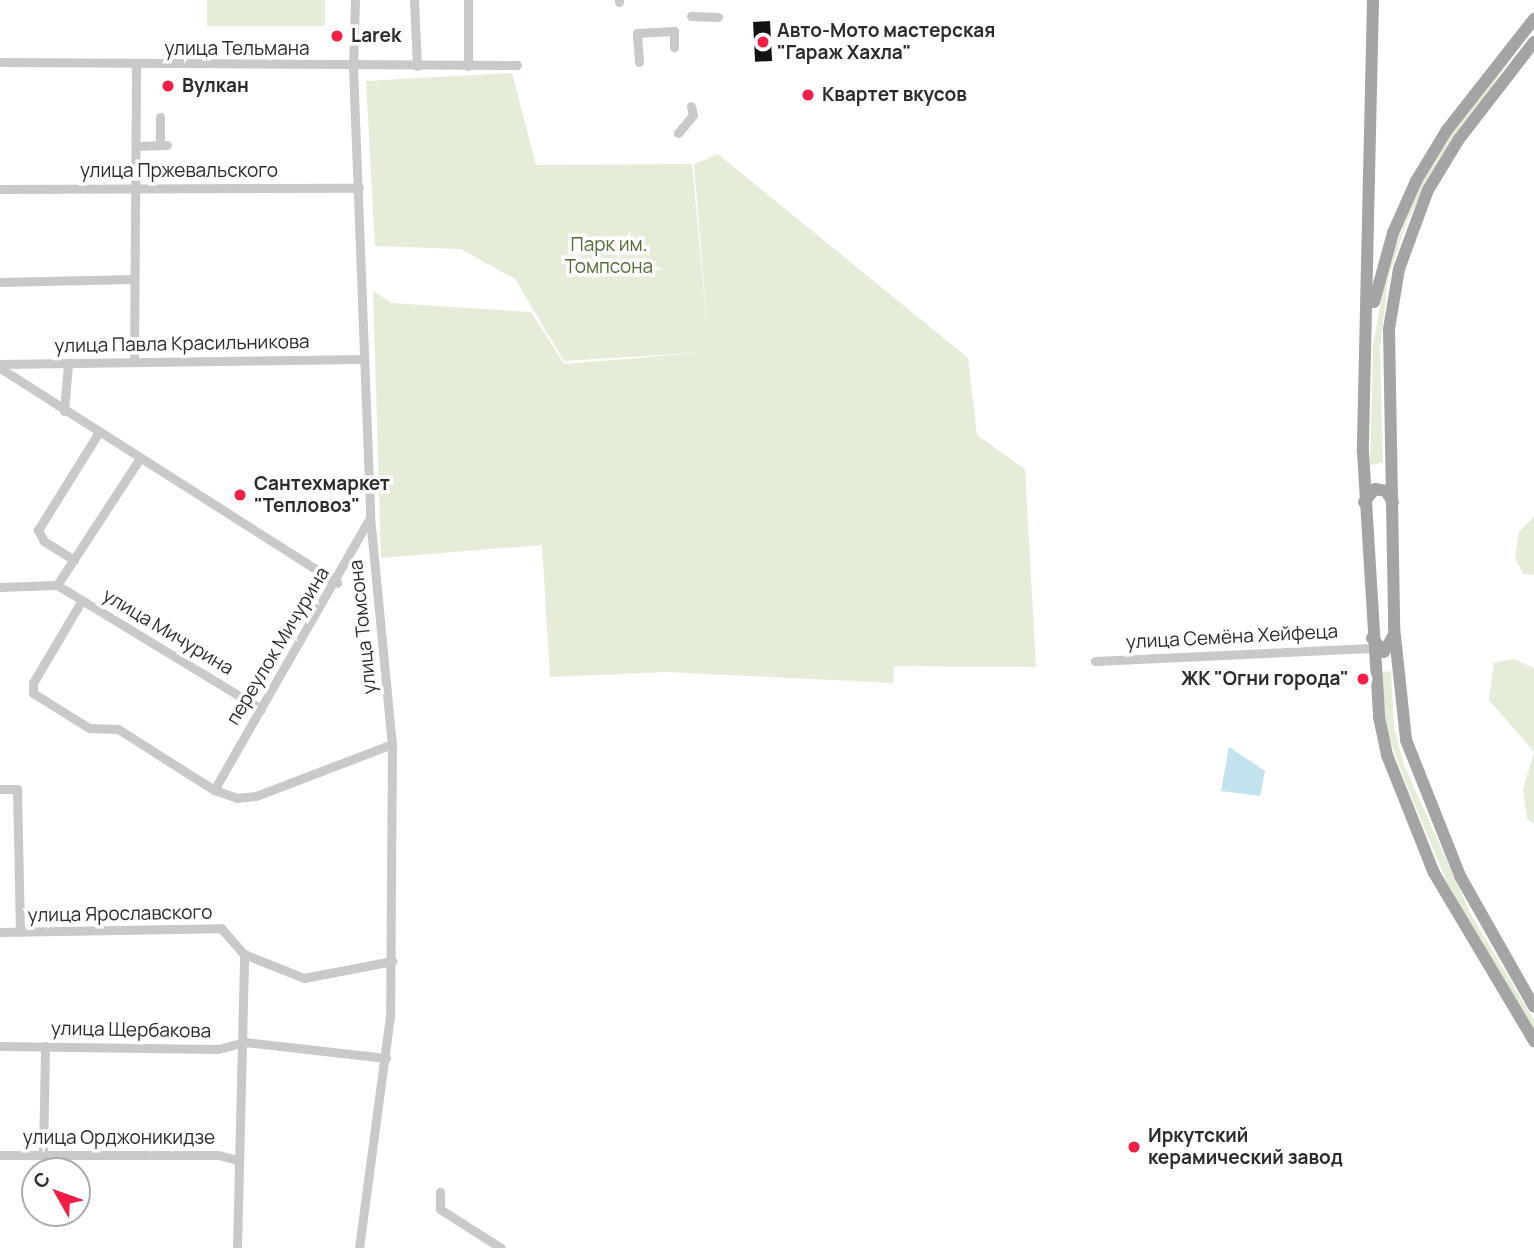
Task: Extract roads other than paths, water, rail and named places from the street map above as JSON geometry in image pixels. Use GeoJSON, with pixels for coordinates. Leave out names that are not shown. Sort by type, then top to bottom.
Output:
{"type":"FeatureCollection","features":[{"type":"Feature","properties":{"kind":"main road"},"geometry":{"type":"LineString","coordinates":[[1373,0],[1364,503],[1371,648],[1387,755],[1434,873],[1534,1041]]}},
{"type":"Feature","properties":{"kind":"main road"},"geometry":{"type":"LineString","coordinates":[[1366,340],[1393,233],[1416,181],[1447,130],[1534,19]]}},
{"type":"Feature","properties":{"kind":"main road"},"geometry":{"type":"LineString","coordinates":[[1534,42],[1459,139],[1407,241],[1389,329],[1394,626],[1404,728],[1432,816],[1534,1007]]}},
{"type":"Feature","properties":{"kind":"main road"},"geometry":{"type":"LineString","coordinates":[[1364,503],[1375,489],[1386,491],[1393,502]]}},
{"type":"Feature","properties":{"kind":"main road"},"geometry":{"type":"LineString","coordinates":[[1370,631],[1375,646],[1384,652],[1394,626]]}},
{"type":"Feature","properties":{"kind":"street","name":"улица Томсона"},"geometry":{"type":"LineString","coordinates":[[355,0],[353,67],[370,517],[392,744],[392,961],[386,1058],[359,1248]]}},
{"type":"Feature","properties":{"kind":"street"},"geometry":{"type":"LineString","coordinates":[[414,0],[417,66]]}},
{"type":"Feature","properties":{"kind":"street"},"geometry":{"type":"LineString","coordinates":[[468,0],[468,66]]}},
{"type":"Feature","properties":{"kind":"street"},"geometry":{"type":"LineString","coordinates":[[691,16],[718,17]]}},
{"type":"Feature","properties":{"kind":"street"},"geometry":{"type":"LineString","coordinates":[[639,62],[637,33],[674,32],[674,47]]}},
{"type":"Feature","properties":{"kind":"street","name":"улица Тельмана"},"geometry":{"type":"LineString","coordinates":[[0,62],[136,67],[517,65]]}},
{"type":"Feature","properties":{"kind":"street"},"geometry":{"type":"LineString","coordinates":[[134,362],[136,67]]}},
{"type":"Feature","properties":{"kind":"street"},"geometry":{"type":"LineString","coordinates":[[678,133],[693,115],[691,106]]}},
{"type":"Feature","properties":{"kind":"street"},"geometry":{"type":"LineString","coordinates":[[136,146],[163,145],[160,117]]}},
{"type":"Feature","properties":{"kind":"street","name":"улица Пржевальского"},"geometry":{"type":"LineString","coordinates":[[0,189],[136,191],[359,188]]}},
{"type":"Feature","properties":{"kind":"street"},"geometry":{"type":"LineString","coordinates":[[0,282],[134,279]]}},
{"type":"Feature","properties":{"kind":"street","name":"улица Павла Красильникова"},"geometry":{"type":"LineString","coordinates":[[0,366],[364,359]]}},
{"type":"Feature","properties":{"kind":"street"},"geometry":{"type":"LineString","coordinates":[[64,411],[68,364]]}},
{"type":"Feature","properties":{"kind":"street"},"geometry":{"type":"LineString","coordinates":[[0,366],[64,411],[337,583]]}},
{"type":"Feature","properties":{"kind":"street"},"geometry":{"type":"LineString","coordinates":[[74,560],[44,541],[38,530],[99,432]]}},
{"type":"Feature","properties":{"kind":"street"},"geometry":{"type":"LineString","coordinates":[[0,587],[58,585],[140,458]]}},
{"type":"Feature","properties":{"kind":"street","name":"переулок Мичурина"},"geometry":{"type":"LineString","coordinates":[[214,790],[337,583],[370,517]]}},
{"type":"Feature","properties":{"kind":"street","name":"улица Мичурина"},"geometry":{"type":"LineString","coordinates":[[58,585],[261,709]]}},
{"type":"Feature","properties":{"kind":"street"},"geometry":{"type":"LineString","coordinates":[[82,600],[33,683],[33,693],[89,729],[118,729],[214,790],[237,798],[256,796],[392,744]]}},
{"type":"Feature","properties":{"kind":"street","name":"улица Семёна Хейфеца"},"geometry":{"type":"LineString","coordinates":[[1095,661],[1371,648]]}},
{"type":"Feature","properties":{"kind":"street"},"geometry":{"type":"LineString","coordinates":[[0,789],[17,789],[20,932]]}},
{"type":"Feature","properties":{"kind":"street","name":"улица Ярославского"},"geometry":{"type":"LineString","coordinates":[[0,932],[221,928],[244,954],[304,978],[392,961]]}},
{"type":"Feature","properties":{"kind":"street"},"geometry":{"type":"LineString","coordinates":[[237,1248],[238,1160],[245,1042],[244,954]]}},
{"type":"Feature","properties":{"kind":"street","name":"улица Щербакова"},"geometry":{"type":"LineString","coordinates":[[0,1046],[218,1049],[245,1042],[386,1058]]}},
{"type":"Feature","properties":{"kind":"street"},"geometry":{"type":"LineString","coordinates":[[43,1155],[45,1046]]}},
{"type":"Feature","properties":{"kind":"street","name":"улица Орджоникидзе"},"geometry":{"type":"LineString","coordinates":[[0,1155],[218,1155],[238,1160]]}},
{"type":"Feature","properties":{"kind":"street"},"geometry":{"type":"LineString","coordinates":[[440,1192],[440,1209],[501,1248]]}},
{"type":"Feature","properties":{"kind":"water"},"geometry":{"type":"Polygon","coordinates":[[[1229,747],[1265,771],[1260,796],[1221,791],[1229,747]]]}},
{"type":"Feature","properties":{"kind":"place","name":"Larek"},"geometry":{"type":"Point","coordinates":[337,36]}},
{"type":"Feature","properties":{"kind":"place","name":"Авто-Мото мастерская \"Гараж Хахла\""},"geometry":{"type":"Point","coordinates":[763,42]}},
{"type":"Feature","properties":{"kind":"place","name":"Вулкан"},"geometry":{"type":"Point","coordinates":[168,86]}},
{"type":"Feature","properties":{"kind":"place","name":"Квартет вкусов"},"geometry":{"type":"Point","coordinates":[808,95]}},
{"type":"Feature","properties":{"kind":"place","name":"Сантехмаркет \"Тепловоз\""},"geometry":{"type":"Point","coordinates":[240,495]}},
{"type":"Feature","properties":{"kind":"place","name":"ЖК \"Огни города\""},"geometry":{"type":"Point","coordinates":[1363,679]}},
{"type":"Feature","properties":{"kind":"place","name":"Иркутский керамический завод"},"geometry":{"type":"Point","coordinates":[1134,1147]}},
{"type":"Feature","properties":{"kind":"park label","name":"Парк им. Томпсона"},"geometry":{"type":"Point","coordinates":[609,256]}}]}
